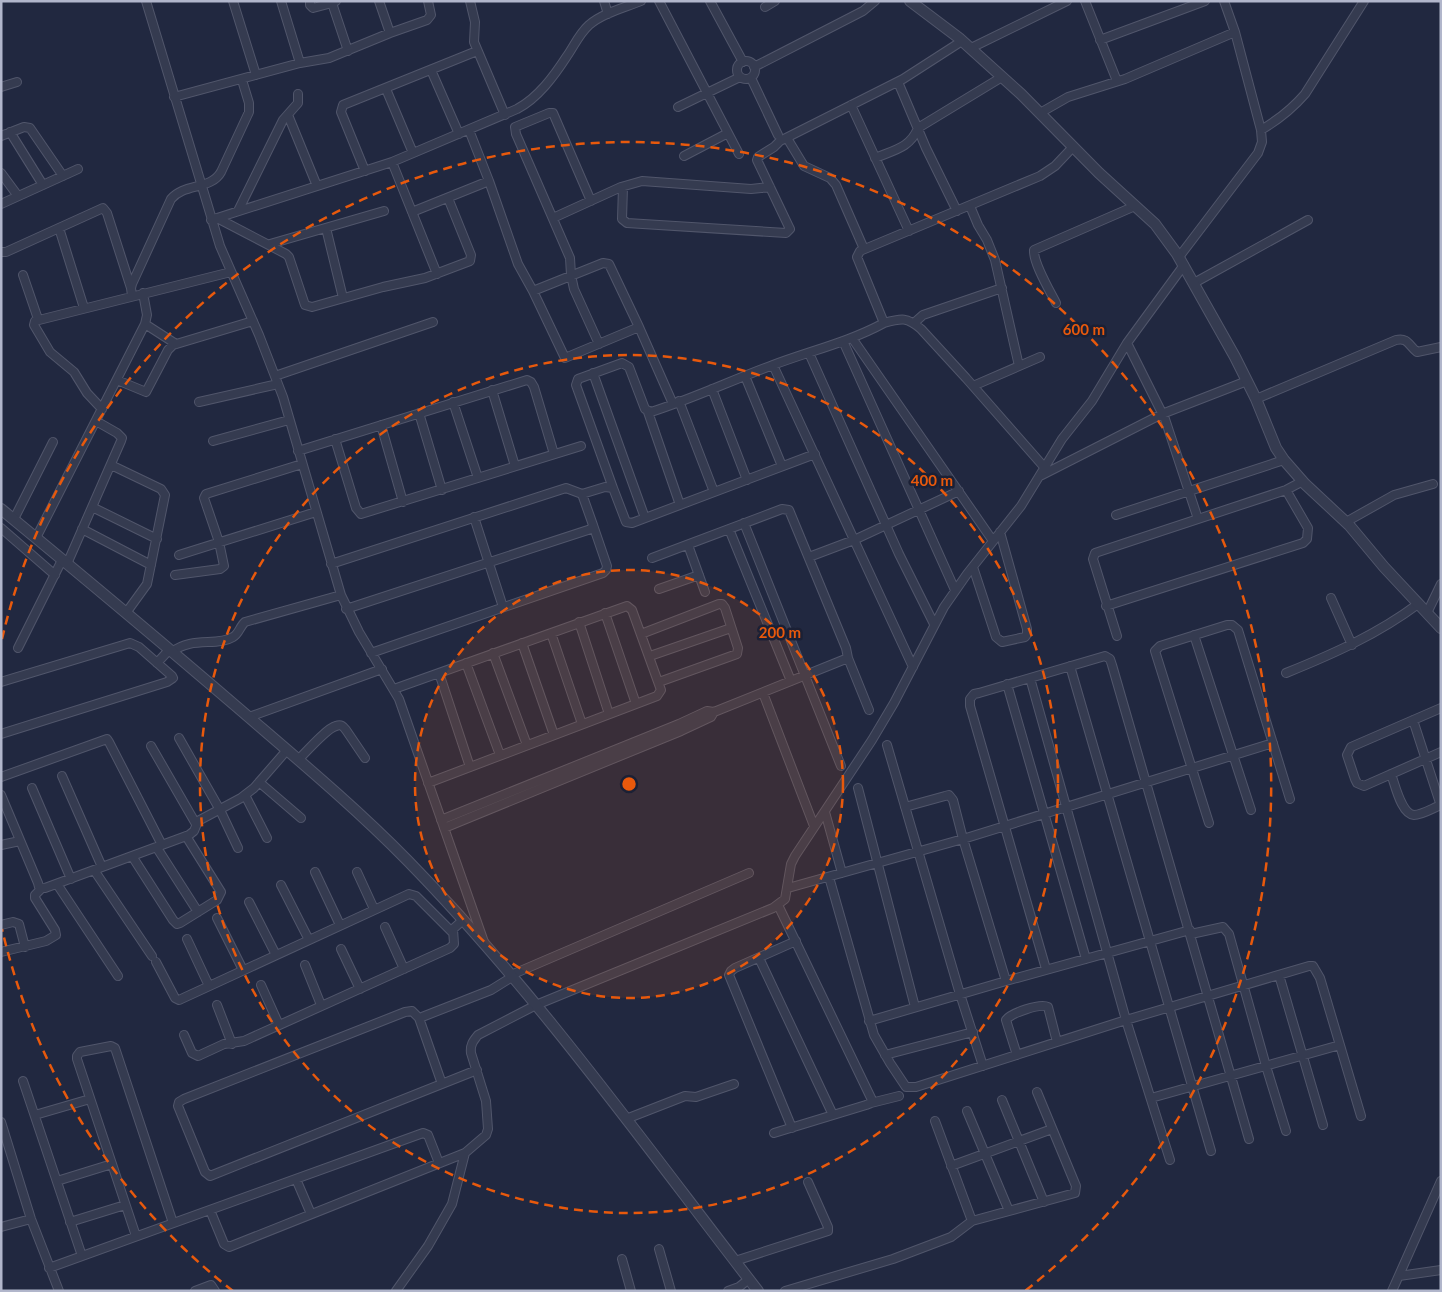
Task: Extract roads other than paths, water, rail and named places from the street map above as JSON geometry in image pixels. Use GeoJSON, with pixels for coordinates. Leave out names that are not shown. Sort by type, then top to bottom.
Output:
{"type":"FeatureCollection","features":[{"type":"Feature","properties":{"kind":"street"},"geometry":{"type":"LineString","coordinates":[[146,1],[200,184],[214,219],[220,246],[277,380],[346,609],[394,689],[403,710],[486,947],[530,1008],[626,1119],[735,1261],[744,1283],[758,1291]]}},
{"type":"Feature","properties":{"kind":"street"},"geometry":{"type":"LineString","coordinates":[[233,1],[256,75]]}},
{"type":"Feature","properties":{"kind":"street"},"geometry":{"type":"LineString","coordinates":[[281,1],[300,63]]}},
{"type":"Feature","properties":{"kind":"street"},"geometry":{"type":"LineString","coordinates":[[310,1],[310,5],[313,8],[334,2],[348,50]]}},
{"type":"Feature","properties":{"kind":"street"},"geometry":{"type":"LineString","coordinates":[[379,1],[390,33]]}},
{"type":"Feature","properties":{"kind":"street"},"geometry":{"type":"LineString","coordinates":[[174,97],[300,63],[329,58],[430,18],[431,12],[428,1]]}},
{"type":"Feature","properties":{"kind":"street"},"geometry":{"type":"LineString","coordinates":[[470,1],[476,22],[473,38],[505,115]]}},
{"type":"Feature","properties":{"kind":"street"},"geometry":{"type":"LineString","coordinates":[[604,1],[608,14]]}},
{"type":"Feature","properties":{"kind":"street"},"geometry":{"type":"LineString","coordinates":[[214,219],[365,172],[518,109],[534,98],[557,70],[583,31],[608,14],[641,1]]}},
{"type":"Feature","properties":{"kind":"street"},"geometry":{"type":"LineString","coordinates":[[659,1],[739,154]]}},
{"type":"Feature","properties":{"kind":"street"},"geometry":{"type":"LineString","coordinates":[[710,1],[743,62]]}},
{"type":"Feature","properties":{"kind":"street"},"geometry":{"type":"LineString","coordinates":[[765,7],[775,1]]}},
{"type":"Feature","properties":{"kind":"street"},"geometry":{"type":"LineString","coordinates":[[754,67],[856,14],[875,1]]}},
{"type":"Feature","properties":{"kind":"street"},"geometry":{"type":"LineString","coordinates":[[910,1],[966,45],[1002,77],[1155,224],[1194,283],[1247,381],[1276,448],[1284,460],[1346,522],[1441,628]]}},
{"type":"Feature","properties":{"kind":"street"},"geometry":{"type":"LineString","coordinates":[[623,187],[622,219],[627,223],[786,233],[790,230],[789,227],[757,158],[787,138],[966,45],[1067,1]]}},
{"type":"Feature","properties":{"kind":"street"},"geometry":{"type":"LineString","coordinates":[[1085,1],[1117,81]]}},
{"type":"Feature","properties":{"kind":"street"},"geometry":{"type":"LineString","coordinates":[[1100,40],[1205,1]]}},
{"type":"Feature","properties":{"kind":"street"},"geometry":{"type":"LineString","coordinates":[[210,1210],[224,1244],[228,1247],[465,1153],[486,1135],[488,1129],[486,1101],[471,1047],[473,1041],[478,1036],[530,1008],[778,905],[785,899],[791,864],[814,826],[872,740],[913,667],[934,624],[955,590],[1021,506],[1062,439],[1098,392],[1181,261],[1258,153],[1262,142],[1261,130],[1235,32],[1224,1]]}},
{"type":"Feature","properties":{"kind":"street"},"geometry":{"type":"LineString","coordinates":[[1261,130],[1287,113],[1306,94],[1364,1]]}},
{"type":"Feature","properties":{"kind":"street"},"geometry":{"type":"LineString","coordinates":[[1040,113],[1068,97],[1117,81],[1235,32]]}},
{"type":"Feature","properties":{"kind":"street"},"geometry":{"type":"LineString","coordinates":[[365,172],[341,108],[347,103],[477,51]]}},
{"type":"Feature","properties":{"kind":"street"},"geometry":{"type":"LineString","coordinates":[[743,62],[751,63],[754,67],[754,73],[751,78]]}},
{"type":"Feature","properties":{"kind":"street"},"geometry":{"type":"LineString","coordinates":[[740,77],[737,69],[743,62]]}},
{"type":"Feature","properties":{"kind":"street"},"geometry":{"type":"LineString","coordinates":[[431,70],[459,134]]}},
{"type":"Feature","properties":{"kind":"street"},"geometry":{"type":"LineString","coordinates":[[678,108],[740,77],[751,78]]}},
{"type":"Feature","properties":{"kind":"street"},"geometry":{"type":"LineString","coordinates":[[875,158],[907,144],[914,138],[918,128],[1002,77]]}},
{"type":"Feature","properties":{"kind":"street"},"geometry":{"type":"LineString","coordinates":[[751,78],[778,135]]}},
{"type":"Feature","properties":{"kind":"street"},"geometry":{"type":"LineString","coordinates":[[131,292],[171,199],[177,194],[200,184],[212,182],[218,177],[248,116],[249,103],[242,80]]}},
{"type":"Feature","properties":{"kind":"street"},"geometry":{"type":"LineString","coordinates":[[1,87],[17,82]]}},
{"type":"Feature","properties":{"kind":"street"},"geometry":{"type":"LineString","coordinates":[[898,82],[957,211]]}},
{"type":"Feature","properties":{"kind":"street"},"geometry":{"type":"LineString","coordinates":[[386,88],[413,153]]}},
{"type":"Feature","properties":{"kind":"street"},"geometry":{"type":"LineString","coordinates":[[238,211],[283,120],[298,103],[298,94]]}},
{"type":"Feature","properties":{"kind":"street"},"geometry":{"type":"LineString","coordinates":[[526,104],[532,120]]}},
{"type":"Feature","properties":{"kind":"street"},"geometry":{"type":"LineString","coordinates":[[851,105],[909,231]]}},
{"type":"Feature","properties":{"kind":"street"},"geometry":{"type":"LineString","coordinates":[[518,109],[523,123]]}},
{"type":"Feature","properties":{"kind":"street"},"geometry":{"type":"LineString","coordinates":[[591,201],[555,115],[551,112],[515,127],[514,130],[570,258],[574,289],[599,344]]}},
{"type":"Feature","properties":{"kind":"street"},"geometry":{"type":"LineString","coordinates":[[288,115],[318,186]]}},
{"type":"Feature","properties":{"kind":"street"},"geometry":{"type":"LineString","coordinates":[[1,136],[24,127],[30,128],[63,176]]}},
{"type":"Feature","properties":{"kind":"street"},"geometry":{"type":"LineString","coordinates":[[469,130],[489,181],[510,246],[565,358],[639,327]]}},
{"type":"Feature","properties":{"kind":"street"},"geometry":{"type":"LineString","coordinates":[[10,132],[43,185]]}},
{"type":"Feature","properties":{"kind":"street"},"geometry":{"type":"LineString","coordinates":[[684,156],[728,133]]}},
{"type":"Feature","properties":{"kind":"street"},"geometry":{"type":"LineString","coordinates":[[787,138],[804,166],[830,178],[836,185],[864,249]]}},
{"type":"Feature","properties":{"kind":"street"},"geometry":{"type":"LineString","coordinates":[[884,323],[857,257],[858,254],[864,249],[1040,176],[1074,147]]}},
{"type":"Feature","properties":{"kind":"street"},"geometry":{"type":"LineString","coordinates":[[392,162],[437,274]]}},
{"type":"Feature","properties":{"kind":"street"},"geometry":{"type":"LineString","coordinates":[[1,204],[78,169]]}},
{"type":"Feature","properties":{"kind":"street"},"geometry":{"type":"LineString","coordinates":[[1,173],[18,196]]}},
{"type":"Feature","properties":{"kind":"street"},"geometry":{"type":"LineString","coordinates":[[412,212],[489,181]]}},
{"type":"Feature","properties":{"kind":"street"},"geometry":{"type":"LineString","coordinates":[[553,218],[623,187],[642,181],[751,189],[770,186]]}},
{"type":"Feature","properties":{"kind":"street"},"geometry":{"type":"LineString","coordinates":[[214,219],[283,251],[289,257],[305,305],[312,307],[382,287],[414,281],[468,262],[472,258],[448,198]]}},
{"type":"Feature","properties":{"kind":"street"},"geometry":{"type":"LineString","coordinates":[[970,206],[993,253],[1019,366]]}},
{"type":"Feature","properties":{"kind":"street"},"geometry":{"type":"LineString","coordinates":[[1056,303],[1033,253],[1034,250],[1135,206]]}},
{"type":"Feature","properties":{"kind":"street"},"geometry":{"type":"LineString","coordinates":[[2,253],[103,208],[131,292]]}},
{"type":"Feature","properties":{"kind":"street"},"geometry":{"type":"LineString","coordinates":[[270,244],[384,211]]}},
{"type":"Feature","properties":{"kind":"street"},"geometry":{"type":"LineString","coordinates":[[1194,283],[1308,220]]}},
{"type":"Feature","properties":{"kind":"street"},"geometry":{"type":"LineString","coordinates":[[59,228],[84,308]]}},
{"type":"Feature","properties":{"kind":"street"},"geometry":{"type":"LineString","coordinates":[[326,228],[344,298]]}},
{"type":"Feature","properties":{"kind":"street"},"geometry":{"type":"LineString","coordinates":[[533,291],[603,263],[609,264],[676,403],[714,492]]}},
{"type":"Feature","properties":{"kind":"street"},"geometry":{"type":"LineString","coordinates":[[102,409],[87,393],[77,376],[50,352],[33,322],[38,319],[84,308],[131,292],[143,293],[231,272]]}},
{"type":"Feature","properties":{"kind":"street"},"geometry":{"type":"LineString","coordinates":[[23,274],[38,319]]}},
{"type":"Feature","properties":{"kind":"street"},"geometry":{"type":"LineString","coordinates":[[914,324],[923,315],[1002,288]]}},
{"type":"Feature","properties":{"kind":"street"},"geometry":{"type":"LineString","coordinates":[[36,538],[145,324],[147,315],[143,293]]}},
{"type":"Feature","properties":{"kind":"street"},"geometry":{"type":"LineString","coordinates":[[648,412],[773,365],[852,338],[884,323],[900,319],[914,324],[973,386],[1045,468]]}},
{"type":"Feature","properties":{"kind":"street"},"geometry":{"type":"LineString","coordinates":[[117,380],[146,392],[171,346],[253,321]]}},
{"type":"Feature","properties":{"kind":"street"},"geometry":{"type":"LineString","coordinates":[[199,402],[277,380],[433,322]]}},
{"type":"Feature","properties":{"kind":"street"},"geometry":{"type":"LineString","coordinates":[[145,324],[176,344]]}},
{"type":"Feature","properties":{"kind":"street"},"geometry":{"type":"LineString","coordinates":[[852,338],[993,542]]}},
{"type":"Feature","properties":{"kind":"street"},"geometry":{"type":"LineString","coordinates":[[1256,399],[1396,340],[1406,340],[1417,352],[1441,347]]}},
{"type":"Feature","properties":{"kind":"street"},"geometry":{"type":"LineString","coordinates":[[843,341],[955,590]]}},
{"type":"Feature","properties":{"kind":"street"},"geometry":{"type":"LineString","coordinates":[[1128,343],[1162,414],[1198,518]]}},
{"type":"Feature","properties":{"kind":"street"},"geometry":{"type":"LineString","coordinates":[[809,353],[886,525],[934,624]]}},
{"type":"Feature","properties":{"kind":"street"},"geometry":{"type":"LineString","coordinates":[[973,386],[1040,357]]}},
{"type":"Feature","properties":{"kind":"street"},"geometry":{"type":"LineString","coordinates":[[680,505],[648,412],[645,409],[629,367],[622,363],[578,379],[576,386],[626,522],[632,523],[747,480],[782,466],[815,454]]}},
{"type":"Feature","properties":{"kind":"street"},"geometry":{"type":"LineString","coordinates":[[773,365],[913,667]]}},
{"type":"Feature","properties":{"kind":"street"},"geometry":{"type":"LineString","coordinates":[[593,373],[645,518]]}},
{"type":"Feature","properties":{"kind":"street"},"geometry":{"type":"LineString","coordinates":[[745,376],[782,466]]}},
{"type":"Feature","properties":{"kind":"street"},"geometry":{"type":"LineString","coordinates":[[298,451],[527,380],[531,382],[554,454]]}},
{"type":"Feature","properties":{"kind":"street"},"geometry":{"type":"LineString","coordinates":[[1040,476],[1162,414],[1247,381]]}},
{"type":"Feature","properties":{"kind":"street"},"geometry":{"type":"LineString","coordinates":[[712,389],[747,480]]}},
{"type":"Feature","properties":{"kind":"street"},"geometry":{"type":"LineString","coordinates":[[492,390],[516,466]]}},
{"type":"Feature","properties":{"kind":"street"},"geometry":{"type":"LineString","coordinates":[[453,402],[478,478]]}},
{"type":"Feature","properties":{"kind":"street"},"geometry":{"type":"LineString","coordinates":[[419,413],[442,490]]}},
{"type":"Feature","properties":{"kind":"street"},"geometry":{"type":"LineString","coordinates":[[213,441],[290,420]]}},
{"type":"Feature","properties":{"kind":"street"},"geometry":{"type":"LineString","coordinates":[[18,648],[60,566],[82,529],[122,438],[118,433],[96,421]]}},
{"type":"Feature","properties":{"kind":"street"},"geometry":{"type":"LineString","coordinates":[[381,425],[403,502]]}},
{"type":"Feature","properties":{"kind":"street"},"geometry":{"type":"LineString","coordinates":[[335,439],[356,508],[361,514],[581,446]]}},
{"type":"Feature","properties":{"kind":"street"},"geometry":{"type":"LineString","coordinates":[[14,519],[53,442]]}},
{"type":"Feature","properties":{"kind":"street"},"geometry":{"type":"LineString","coordinates":[[1116,515],[1284,460]]}},
{"type":"Feature","properties":{"kind":"street"},"geometry":{"type":"LineString","coordinates":[[175,575],[223,568],[224,564],[219,542],[204,498],[206,494],[302,464]]}},
{"type":"Feature","properties":{"kind":"street"},"geometry":{"type":"LineString","coordinates":[[111,465],[164,492],[165,498],[146,588],[126,613]]}},
{"type":"Feature","properties":{"kind":"street"},"geometry":{"type":"LineString","coordinates":[[1116,636],[1093,559],[1098,551],[1286,490],[1303,481]]}},
{"type":"Feature","properties":{"kind":"street"},"geometry":{"type":"LineString","coordinates":[[1346,522],[1394,495],[1433,484]]}},
{"type":"Feature","properties":{"kind":"street"},"geometry":{"type":"LineString","coordinates":[[331,564],[559,489],[571,489],[582,494],[605,487],[613,488]]}},
{"type":"Feature","properties":{"kind":"street"},"geometry":{"type":"LineString","coordinates":[[1106,606],[1303,543],[1308,539],[1308,528],[1286,490]]}},
{"type":"Feature","properties":{"kind":"street"},"geometry":{"type":"LineString","coordinates":[[809,557],[854,540],[959,492]]}},
{"type":"Feature","properties":{"kind":"street"},"geometry":{"type":"LineString","coordinates":[[371,653],[606,570],[608,566],[582,494]]}},
{"type":"Feature","properties":{"kind":"street"},"geometry":{"type":"LineString","coordinates":[[92,507],[157,539]]}},
{"type":"Feature","properties":{"kind":"street"},"geometry":{"type":"LineString","coordinates":[[1,509],[36,538],[60,566]]}},
{"type":"Feature","properties":{"kind":"street"},"geometry":{"type":"LineString","coordinates":[[652,558],[782,509],[789,510],[846,648],[848,658],[869,710]]}},
{"type":"Feature","properties":{"kind":"street"},"geometry":{"type":"LineString","coordinates":[[179,554],[316,512]]}},
{"type":"Feature","properties":{"kind":"street"},"geometry":{"type":"LineString","coordinates":[[474,517],[503,607]]}},
{"type":"Feature","properties":{"kind":"street"},"geometry":{"type":"LineString","coordinates":[[744,523],[841,766]]}},
{"type":"Feature","properties":{"kind":"street"},"geometry":{"type":"LineString","coordinates":[[346,609],[586,531],[593,526]]}},
{"type":"Feature","properties":{"kind":"street"},"geometry":{"type":"LineString","coordinates":[[1,528],[60,566],[126,613],[165,655],[248,717],[284,754],[298,760],[392,845],[457,924]]}},
{"type":"Feature","properties":{"kind":"street"},"geometry":{"type":"LineString","coordinates":[[82,529],[151,565]]}},
{"type":"Feature","properties":{"kind":"street"},"geometry":{"type":"LineString","coordinates":[[729,529],[791,682]]}},
{"type":"Feature","properties":{"kind":"street"},"geometry":{"type":"LineString","coordinates":[[972,567],[996,637],[1002,642],[1025,637],[1027,629],[1000,532]]}},
{"type":"Feature","properties":{"kind":"street"},"geometry":{"type":"LineString","coordinates":[[688,545],[705,592]]}},
{"type":"Feature","properties":{"kind":"street"},"geometry":{"type":"LineString","coordinates":[[659,589],[698,575]]}},
{"type":"Feature","properties":{"kind":"street"},"geometry":{"type":"LineString","coordinates":[[1427,613],[1441,584]]}},
{"type":"Feature","properties":{"kind":"street"},"geometry":{"type":"LineString","coordinates":[[1,682],[130,643],[165,655],[184,645],[229,639],[236,635],[245,622],[341,595]]}},
{"type":"Feature","properties":{"kind":"street"},"geometry":{"type":"LineString","coordinates":[[1331,598],[1352,644]]}},
{"type":"Feature","properties":{"kind":"street"},"geometry":{"type":"LineString","coordinates":[[641,634],[722,604],[738,651],[737,654],[659,682]]}},
{"type":"Feature","properties":{"kind":"street"},"geometry":{"type":"LineString","coordinates":[[1286,673],[1336,653],[1402,616],[1418,604]]}},
{"type":"Feature","properties":{"kind":"street"},"geometry":{"type":"LineString","coordinates":[[394,689],[624,606],[630,607],[650,656],[659,682],[660,693],[636,704],[428,783]]}},
{"type":"Feature","properties":{"kind":"street"},"geometry":{"type":"LineString","coordinates":[[605,613],[636,704]]}},
{"type":"Feature","properties":{"kind":"street"},"geometry":{"type":"LineString","coordinates":[[579,622],[609,714]]}},
{"type":"Feature","properties":{"kind":"street"},"geometry":{"type":"LineString","coordinates":[[1209,822],[1155,651],[1160,646],[1227,625],[1235,626],[1238,630],[1290,798]]}},
{"type":"Feature","properties":{"kind":"street"},"geometry":{"type":"LineString","coordinates":[[650,656],[731,628]]}},
{"type":"Feature","properties":{"kind":"street"},"geometry":{"type":"LineString","coordinates":[[551,632],[582,724]]}},
{"type":"Feature","properties":{"kind":"street"},"geometry":{"type":"LineString","coordinates":[[1194,635],[1251,810]]}},
{"type":"Feature","properties":{"kind":"street"},"geometry":{"type":"LineString","coordinates":[[522,643],[554,735]]}},
{"type":"Feature","properties":{"kind":"street"},"geometry":{"type":"LineString","coordinates":[[493,653],[527,745]]}},
{"type":"Feature","properties":{"kind":"street"},"geometry":{"type":"LineString","coordinates":[[1,734],[171,680],[172,676],[165,655]]}},
{"type":"Feature","properties":{"kind":"street"},"geometry":{"type":"LineString","coordinates":[[1046,969],[970,706],[970,699],[974,694],[1105,656],[1110,659],[1147,783],[1249,1139]]}},
{"type":"Feature","properties":{"kind":"street"},"geometry":{"type":"LineString","coordinates":[[443,824],[595,761],[711,717],[714,712],[848,658]]}},
{"type":"Feature","properties":{"kind":"street"},"geometry":{"type":"LineString","coordinates":[[466,663],[500,756]]}},
{"type":"Feature","properties":{"kind":"street"},"geometry":{"type":"LineString","coordinates":[[1070,666],[1211,1151]]}},
{"type":"Feature","properties":{"kind":"street"},"geometry":{"type":"LineString","coordinates":[[248,717],[382,669]]}},
{"type":"Feature","properties":{"kind":"street"},"geometry":{"type":"LineString","coordinates":[[439,673],[470,767]]}},
{"type":"Feature","properties":{"kind":"street"},"geometry":{"type":"LineString","coordinates":[[1030,678],[1126,1020],[1170,1160]]}},
{"type":"Feature","properties":{"kind":"street"},"geometry":{"type":"LineString","coordinates":[[1007,684],[1086,959]]}},
{"type":"Feature","properties":{"kind":"street"},"geometry":{"type":"LineString","coordinates":[[763,693],[814,826]]}},
{"type":"Feature","properties":{"kind":"street"},"geometry":{"type":"LineString","coordinates":[[1441,708],[1351,747],[1347,752],[1355,780],[1364,786],[1441,752]]}},
{"type":"Feature","properties":{"kind":"street"},"geometry":{"type":"LineString","coordinates":[[1391,774],[1401,803],[1410,814],[1416,815],[1441,805],[1413,720]]}},
{"type":"Feature","properties":{"kind":"street"},"geometry":{"type":"LineString","coordinates":[[298,760],[330,729],[338,725],[343,726],[365,758]]}},
{"type":"Feature","properties":{"kind":"street"},"geometry":{"type":"LineString","coordinates":[[179,738],[220,810],[238,848]]}},
{"type":"Feature","properties":{"kind":"street"},"geometry":{"type":"LineString","coordinates":[[1,777],[107,739],[160,846],[198,912]]}},
{"type":"Feature","properties":{"kind":"street"},"geometry":{"type":"LineString","coordinates":[[788,888],[963,839],[1273,744]]}},
{"type":"Feature","properties":{"kind":"street"},"geometry":{"type":"LineString","coordinates":[[887,745],[983,1066]]}},
{"type":"Feature","properties":{"kind":"street"},"geometry":{"type":"LineString","coordinates":[[152,746],[196,824]]}},
{"type":"Feature","properties":{"kind":"street"},"geometry":{"type":"LineString","coordinates":[[1,952],[51,940],[56,935],[56,930],[35,898],[35,895],[42,888],[71,879],[192,833],[196,824],[201,819],[245,795],[284,754]]}},
{"type":"Feature","properties":{"kind":"street"},"geometry":{"type":"LineString","coordinates":[[62,776],[98,869],[177,1000],[405,895],[413,894],[457,924],[486,947]]}},
{"type":"Feature","properties":{"kind":"street"},"geometry":{"type":"LineString","coordinates":[[259,782],[301,818]]}},
{"type":"Feature","properties":{"kind":"street"},"geometry":{"type":"LineString","coordinates":[[32,788],[71,879]]}},
{"type":"Feature","properties":{"kind":"street"},"geometry":{"type":"LineString","coordinates":[[858,788],[915,1007]]}},
{"type":"Feature","properties":{"kind":"street"},"geometry":{"type":"LineString","coordinates":[[1,795],[38,883],[42,888]]}},
{"type":"Feature","properties":{"kind":"street"},"geometry":{"type":"LineString","coordinates":[[245,795],[267,838]]}},
{"type":"Feature","properties":{"kind":"street"},"geometry":{"type":"LineString","coordinates":[[905,807],[949,795],[953,800],[1006,981]]}},
{"type":"Feature","properties":{"kind":"street"},"geometry":{"type":"LineString","coordinates":[[825,812],[842,873]]}},
{"type":"Feature","properties":{"kind":"street"},"geometry":{"type":"LineString","coordinates":[[132,856],[175,922],[180,923],[216,900],[221,892],[186,836]]}},
{"type":"Feature","properties":{"kind":"street"},"geometry":{"type":"LineString","coordinates":[[1,845],[20,841]]}},
{"type":"Feature","properties":{"kind":"street"},"geometry":{"type":"LineString","coordinates":[[315,872],[340,926]]}},
{"type":"Feature","properties":{"kind":"street"},"geometry":{"type":"LineString","coordinates":[[357,872],[374,909]]}},
{"type":"Feature","properties":{"kind":"street"},"geometry":{"type":"LineString","coordinates":[[419,1018],[749,874]]}},
{"type":"Feature","properties":{"kind":"street"},"geometry":{"type":"LineString","coordinates":[[829,877],[874,1036],[906,1087],[911,1088],[1126,1020],[1314,966],[1361,1116]]}},
{"type":"Feature","properties":{"kind":"street"},"geometry":{"type":"LineString","coordinates":[[57,884],[118,976]]}},
{"type":"Feature","properties":{"kind":"street"},"geometry":{"type":"LineString","coordinates":[[281,885],[308,940]]}},
{"type":"Feature","properties":{"kind":"street"},"geometry":{"type":"LineString","coordinates":[[249,902],[276,955]]}},
{"type":"Feature","properties":{"kind":"street"},"geometry":{"type":"LineString","coordinates":[[778,905],[871,1096],[871,1103]]}},
{"type":"Feature","properties":{"kind":"street"},"geometry":{"type":"LineString","coordinates":[[184,1035],[192,1053],[198,1056],[218,1046],[244,1041],[279,1026],[321,1005],[453,946],[457,924],[472,906]]}},
{"type":"Feature","properties":{"kind":"street"},"geometry":{"type":"LineString","coordinates":[[216,918],[243,970]]}},
{"type":"Feature","properties":{"kind":"street"},"geometry":{"type":"LineString","coordinates":[[1,925],[13,922],[19,924],[25,947]]}},
{"type":"Feature","properties":{"kind":"street"},"geometry":{"type":"LineString","coordinates":[[385,927],[404,969]]}},
{"type":"Feature","properties":{"kind":"street"},"geometry":{"type":"LineString","coordinates":[[869,1021],[1149,941],[1223,927],[1226,929],[1286,1131]]}},
{"type":"Feature","properties":{"kind":"street"},"geometry":{"type":"LineString","coordinates":[[187,939],[209,986]]}},
{"type":"Feature","properties":{"kind":"street"},"geometry":{"type":"LineString","coordinates":[[792,1128],[730,975],[731,971],[735,968],[796,942]]}},
{"type":"Feature","properties":{"kind":"street"},"geometry":{"type":"LineString","coordinates":[[341,949],[360,989]]}},
{"type":"Feature","properties":{"kind":"street"},"geometry":{"type":"LineString","coordinates":[[759,958],[833,1115]]}},
{"type":"Feature","properties":{"kind":"street"},"geometry":{"type":"LineString","coordinates":[[305,965],[321,1005]]}},
{"type":"Feature","properties":{"kind":"street"},"geometry":{"type":"LineString","coordinates":[[1279,975],[1323,1125]]}},
{"type":"Feature","properties":{"kind":"street"},"geometry":{"type":"LineString","coordinates":[[261,985],[279,1026]]}},
{"type":"Feature","properties":{"kind":"street"},"geometry":{"type":"LineString","coordinates":[[217,1004],[232,1044]]}},
{"type":"Feature","properties":{"kind":"street"},"geometry":{"type":"LineString","coordinates":[[1017,1055],[1006,1020],[1009,1016],[1038,1006],[1044,1005],[1048,1007],[1057,1042]]}},
{"type":"Feature","properties":{"kind":"street"},"geometry":{"type":"LineString","coordinates":[[442,1084],[419,1018],[412,1011],[405,1012],[184,1099],[179,1102],[178,1106],[205,1172],[210,1176],[478,1070]]}},
{"type":"Feature","properties":{"kind":"street"},"geometry":{"type":"LineString","coordinates":[[885,1055],[972,1032]]}},
{"type":"Feature","properties":{"kind":"street"},"geometry":{"type":"LineString","coordinates":[[1152,1098],[1340,1045]]}},
{"type":"Feature","properties":{"kind":"street"},"geometry":{"type":"LineString","coordinates":[[136,1236],[77,1056],[83,1051],[113,1046],[116,1048],[173,1223]]}},
{"type":"Feature","properties":{"kind":"street"},"geometry":{"type":"LineString","coordinates":[[23,1081],[82,1256]]}},
{"type":"Feature","properties":{"kind":"street"},"geometry":{"type":"LineString","coordinates":[[626,1119],[684,1096],[696,1097],[734,1084]]}},
{"type":"Feature","properties":{"kind":"street"},"geometry":{"type":"LineString","coordinates":[[785,1291],[893,1259],[951,1237],[972,1221],[1076,1193],[1077,1189],[1037,1092]]}},
{"type":"Feature","properties":{"kind":"street"},"geometry":{"type":"LineString","coordinates":[[774,1133],[899,1096]]}},
{"type":"Feature","properties":{"kind":"street"},"geometry":{"type":"LineString","coordinates":[[35,1115],[90,1099]]}},
{"type":"Feature","properties":{"kind":"street"},"geometry":{"type":"LineString","coordinates":[[1002,1100],[1044,1202]]}},
{"type":"Feature","properties":{"kind":"street"},"geometry":{"type":"LineString","coordinates":[[967,1111],[1009,1211]]}},
{"type":"Feature","properties":{"kind":"street"},"geometry":{"type":"LineString","coordinates":[[935,1121],[972,1221]]}},
{"type":"Feature","properties":{"kind":"street"},"geometry":{"type":"LineString","coordinates":[[1,1122],[31,1219],[59,1291]]}},
{"type":"Feature","properties":{"kind":"street"},"geometry":{"type":"LineString","coordinates":[[951,1166],[1052,1129]]}},
{"type":"Feature","properties":{"kind":"street"},"geometry":{"type":"LineString","coordinates":[[49,1268],[423,1133],[428,1135],[439,1163]]}},
{"type":"Feature","properties":{"kind":"street"},"geometry":{"type":"LineString","coordinates":[[396,1291],[428,1246],[452,1204],[465,1153]]}},
{"type":"Feature","properties":{"kind":"street"},"geometry":{"type":"LineString","coordinates":[[56,1181],[112,1164]]}},
{"type":"Feature","properties":{"kind":"street"},"geometry":{"type":"LineString","coordinates":[[296,1179],[311,1214]]}},
{"type":"Feature","properties":{"kind":"street"},"geometry":{"type":"LineString","coordinates":[[1392,1291],[1441,1181]]}},
{"type":"Feature","properties":{"kind":"street"},"geometry":{"type":"LineString","coordinates":[[735,1261],[828,1232],[828,1227],[808,1182]]}},
{"type":"Feature","properties":{"kind":"street"},"geometry":{"type":"LineString","coordinates":[[1433,1200],[1441,1204]]}},
{"type":"Feature","properties":{"kind":"street"},"geometry":{"type":"LineString","coordinates":[[70,1222],[125,1205]]}},
{"type":"Feature","properties":{"kind":"street"},"geometry":{"type":"LineString","coordinates":[[1,1227],[31,1219]]}},
{"type":"Feature","properties":{"kind":"street"},"geometry":{"type":"LineString","coordinates":[[659,1249],[671,1291]]}},
{"type":"Feature","properties":{"kind":"street"},"geometry":{"type":"LineString","coordinates":[[622,1259],[631,1291]]}},
{"type":"Feature","properties":{"kind":"street"},"geometry":{"type":"LineString","coordinates":[[1398,1276],[1441,1270]]}},
{"type":"Feature","properties":{"kind":"street"},"geometry":{"type":"LineString","coordinates":[[728,1291],[744,1283]]}},
{"type":"Feature","properties":{"kind":"street"},"geometry":{"type":"LineString","coordinates":[[195,1291],[208,1285],[215,1291]]}}]}
